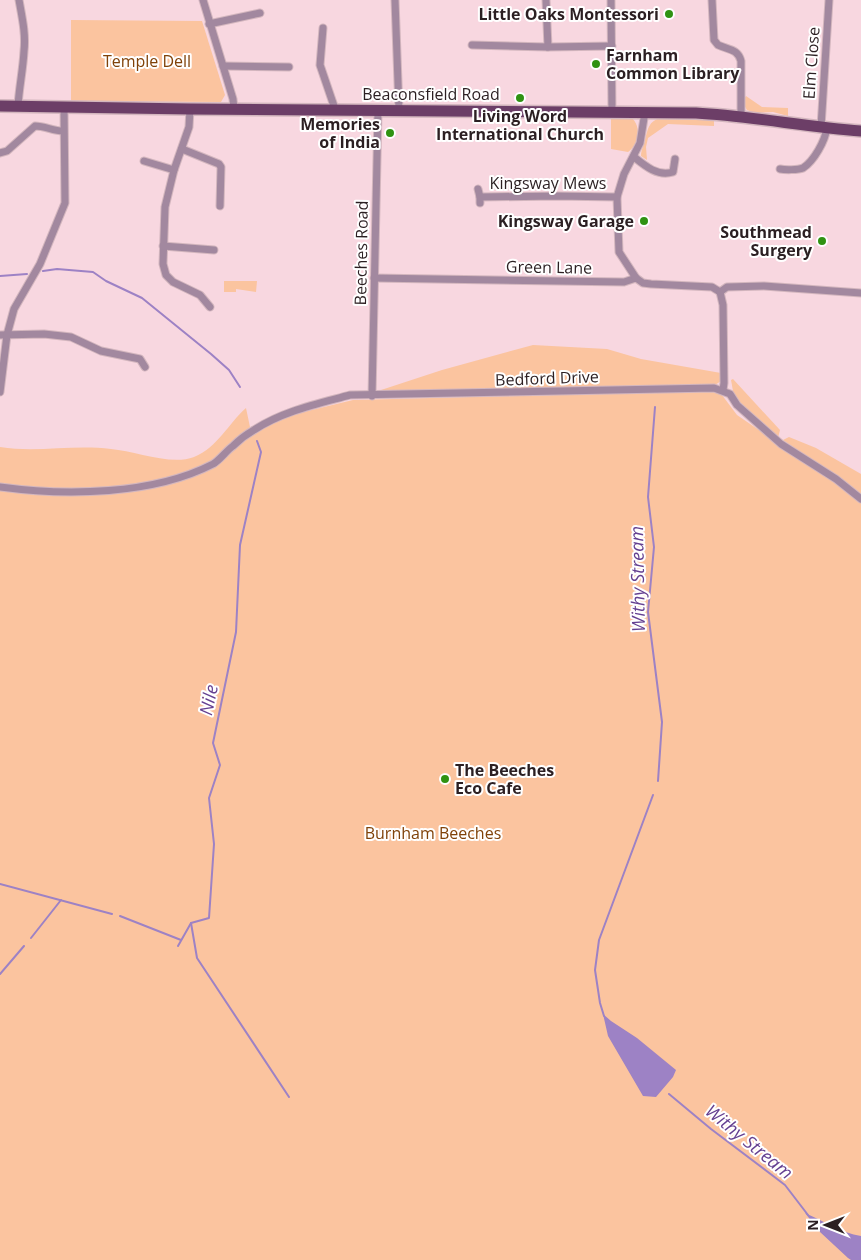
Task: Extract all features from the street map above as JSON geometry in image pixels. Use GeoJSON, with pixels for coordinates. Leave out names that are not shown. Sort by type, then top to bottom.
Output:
{"type":"FeatureCollection","features":[{"type":"Feature","properties":{"kind":"main road","name":"Beaconsfield Road"},"geometry":{"type":"LineString","coordinates":[[0,106],[696,112],[861,131]]}},
{"type":"Feature","properties":{"kind":"street"},"geometry":{"type":"LineString","coordinates":[[18,106],[24,51],[24,34],[19,0]]}},
{"type":"Feature","properties":{"kind":"street"},"geometry":{"type":"LineString","coordinates":[[203,0],[233,99],[234,109]]}},
{"type":"Feature","properties":{"kind":"street"},"geometry":{"type":"LineString","coordinates":[[395,0],[399,110]]}},
{"type":"Feature","properties":{"kind":"street"},"geometry":{"type":"LineString","coordinates":[[546,0],[548,47]]}},
{"type":"Feature","properties":{"kind":"street"},"geometry":{"type":"LineString","coordinates":[[611,0],[612,111]]}},
{"type":"Feature","properties":{"kind":"street"},"geometry":{"type":"LineString","coordinates":[[712,0],[714,40],[718,46],[735,50],[740,54],[741,116]]}},
{"type":"Feature","properties":{"kind":"street","name":"Elm Close"},"geometry":{"type":"LineString","coordinates":[[780,169],[788,171],[800,169],[806,165],[823,144],[829,0]]}},
{"type":"Feature","properties":{"kind":"street"},"geometry":{"type":"LineString","coordinates":[[210,24],[260,13]]}},
{"type":"Feature","properties":{"kind":"street"},"geometry":{"type":"LineString","coordinates":[[323,28],[320,65],[335,109]]}},
{"type":"Feature","properties":{"kind":"street"},"geometry":{"type":"LineString","coordinates":[[472,45],[612,46]]}},
{"type":"Feature","properties":{"kind":"street"},"geometry":{"type":"LineString","coordinates":[[223,66],[289,66]]}},
{"type":"Feature","properties":{"kind":"street"},"geometry":{"type":"LineString","coordinates":[[0,392],[4,335],[14,308],[40,264],[65,203],[64,107]]}},
{"type":"Feature","properties":{"kind":"street"},"geometry":{"type":"LineString","coordinates":[[190,109],[189,127],[174,170],[165,207],[163,264],[166,274],[173,282],[200,295],[210,307]]}},
{"type":"Feature","properties":{"kind":"street","name":"Beeches Road"},"geometry":{"type":"LineString","coordinates":[[372,396],[378,110]]}},
{"type":"Feature","properties":{"kind":"street"},"geometry":{"type":"LineString","coordinates":[[636,278],[619,252],[617,198],[624,174],[640,143],[644,112]]}},
{"type":"Feature","properties":{"kind":"street"},"geometry":{"type":"LineString","coordinates":[[0,153],[7,151],[35,126],[42,126],[53,131],[63,131]]}},
{"type":"Feature","properties":{"kind":"street"},"geometry":{"type":"LineString","coordinates":[[182,149],[219,164],[221,167],[220,206]]}},
{"type":"Feature","properties":{"kind":"street"},"geometry":{"type":"LineString","coordinates":[[634,157],[658,172],[670,174],[673,172],[675,160]]}},
{"type":"Feature","properties":{"kind":"street"},"geometry":{"type":"LineString","coordinates":[[144,161],[174,170]]}},
{"type":"Feature","properties":{"kind":"street","name":"Kingsway Mews"},"geometry":{"type":"LineString","coordinates":[[479,196],[617,198]]}},
{"type":"Feature","properties":{"kind":"street"},"geometry":{"type":"LineString","coordinates":[[163,246],[214,250]]}},
{"type":"Feature","properties":{"kind":"street","name":"Green Lane"},"geometry":{"type":"LineString","coordinates":[[374,278],[624,282],[636,278],[651,284],[712,287],[720,292]]}},
{"type":"Feature","properties":{"kind":"street"},"geometry":{"type":"LineString","coordinates":[[861,293],[764,286],[727,287],[720,292],[723,305],[723,390],[730,394],[737,405],[781,444],[836,479],[861,499]]}},
{"type":"Feature","properties":{"kind":"street"},"geometry":{"type":"LineString","coordinates":[[4,335],[44,334],[71,337],[101,351],[140,359],[145,367]]}},
{"type":"Feature","properties":{"kind":"street","name":"Bedford Drive"},"geometry":{"type":"LineString","coordinates":[[0,487],[67,493],[150,485],[182,476],[215,463],[235,444],[254,430],[282,416],[306,406],[350,395],[372,396],[651,388],[714,388],[723,390]]}},
{"type":"Feature","properties":{"kind":"green space","name":"Temple Dell"},"geometry":{"type":"Polygon","coordinates":[[[71,20],[202,21],[225,95],[221,102],[71,101],[71,20]]]}},
{"type":"Feature","properties":{"kind":"green space"},"geometry":{"type":"Polygon","coordinates":[[[746,96],[762,107],[788,108],[788,116],[773,112],[755,113],[747,110],[744,103],[746,96]]]}},
{"type":"Feature","properties":{"kind":"green space"},"geometry":{"type":"Polygon","coordinates":[[[611,117],[631,117],[637,126],[637,140],[628,152],[611,149],[611,117]]]}},
{"type":"Feature","properties":{"kind":"green space"},"geometry":{"type":"Polygon","coordinates":[[[661,118],[714,119],[714,126],[668,124],[648,138],[646,147],[647,160],[641,156],[647,132],[651,123],[661,118]]]}},
{"type":"Feature","properties":{"kind":"green space"},"geometry":{"type":"Polygon","coordinates":[[[224,281],[257,281],[256,292],[236,289],[236,292],[224,292],[224,281]]]}},
{"type":"Feature","properties":{"kind":"green space"},"geometry":{"type":"Polygon","coordinates":[[[533,345],[607,349],[641,359],[721,373],[721,381],[715,385],[381,393],[378,391],[442,370],[533,345]]]}},
{"type":"Feature","properties":{"kind":"green space"},"geometry":{"type":"Polygon","coordinates":[[[733,379],[780,430],[778,438],[739,403],[733,391],[731,380],[733,379]]]}},
{"type":"Feature","properties":{"kind":"green space","name":"Burnham Beeches"},"geometry":{"type":"Polygon","coordinates":[[[716,391],[722,395],[737,415],[845,489],[861,503],[861,1260],[0,1260],[0,490],[122,492],[220,463],[239,443],[255,432],[287,416],[353,400],[716,391]]]}},
{"type":"Feature","properties":{"kind":"green space"},"geometry":{"type":"Polygon","coordinates":[[[246,408],[250,427],[216,458],[188,472],[142,483],[102,488],[0,485],[0,447],[28,449],[83,447],[121,450],[164,459],[185,459],[194,457],[210,447],[246,408]]]}},
{"type":"Feature","properties":{"kind":"green space"},"geometry":{"type":"Polygon","coordinates":[[[789,437],[816,448],[861,474],[861,495],[783,440],[789,437]]]}},
{"type":"Feature","properties":{"kind":"shaded area"},"geometry":{"type":"Polygon","coordinates":[[[603,1014],[637,1038],[676,1070],[673,1077],[656,1097],[643,1096],[608,1036],[603,1014]]]}},
{"type":"Feature","properties":{"kind":"shaded area"},"geometry":{"type":"Polygon","coordinates":[[[805,1213],[840,1230],[861,1236],[861,1260],[851,1260],[848,1258],[820,1232],[805,1213]]]}},
{"type":"Feature","properties":{"kind":"waterway"},"geometry":{"type":"LineString","coordinates":[[43,271],[57,269],[93,272],[106,281],[142,298],[229,370],[240,387]]}},
{"type":"Feature","properties":{"kind":"waterway"},"geometry":{"type":"LineString","coordinates":[[0,276],[27,274]]}},
{"type":"Feature","properties":{"kind":"waterway","name":"Withy Stream"},"geometry":{"type":"LineString","coordinates":[[655,407],[648,497],[654,547],[648,612],[662,722],[658,781]]}},
{"type":"Feature","properties":{"kind":"waterway","name":"Nile"},"geometry":{"type":"LineString","coordinates":[[178,946],[191,923],[209,918],[214,844],[209,798],[220,765],[213,743],[236,632],[240,545],[261,452],[257,441]]}},
{"type":"Feature","properties":{"kind":"waterway","name":"Withy Stream"},"geometry":{"type":"LineString","coordinates":[[604,1016],[595,970],[599,940],[653,795]]}},
{"type":"Feature","properties":{"kind":"waterway"},"geometry":{"type":"LineString","coordinates":[[0,884],[112,914]]}},
{"type":"Feature","properties":{"kind":"waterway"},"geometry":{"type":"LineString","coordinates":[[31,938],[61,900]]}},
{"type":"Feature","properties":{"kind":"waterway"},"geometry":{"type":"LineString","coordinates":[[120,916],[181,940]]}},
{"type":"Feature","properties":{"kind":"waterway"},"geometry":{"type":"LineString","coordinates":[[191,923],[197,958],[289,1097]]}},
{"type":"Feature","properties":{"kind":"waterway"},"geometry":{"type":"LineString","coordinates":[[0,974],[24,946]]}},
{"type":"Feature","properties":{"kind":"waterway","name":"Withy Stream"},"geometry":{"type":"LineString","coordinates":[[669,1094],[711,1129],[785,1185],[808,1215]]}},
{"type":"Feature","properties":{"kind":"place","name":"Little Oaks Montessori"},"geometry":{"type":"Point","coordinates":[669,14]}},
{"type":"Feature","properties":{"kind":"place","name":"Farnham Common Library"},"geometry":{"type":"Point","coordinates":[596,64]}},
{"type":"Feature","properties":{"kind":"place","name":"Living Word International Church"},"geometry":{"type":"Point","coordinates":[520,98]}},
{"type":"Feature","properties":{"kind":"place","name":"Memories of India"},"geometry":{"type":"Point","coordinates":[390,133]}},
{"type":"Feature","properties":{"kind":"place","name":"Kingsway Garage"},"geometry":{"type":"Point","coordinates":[644,221]}},
{"type":"Feature","properties":{"kind":"place","name":"Southmead Surgery"},"geometry":{"type":"Point","coordinates":[822,241]}},
{"type":"Feature","properties":{"kind":"place","name":"The Beeches Eco Cafe"},"geometry":{"type":"Point","coordinates":[445,779]}}]}
